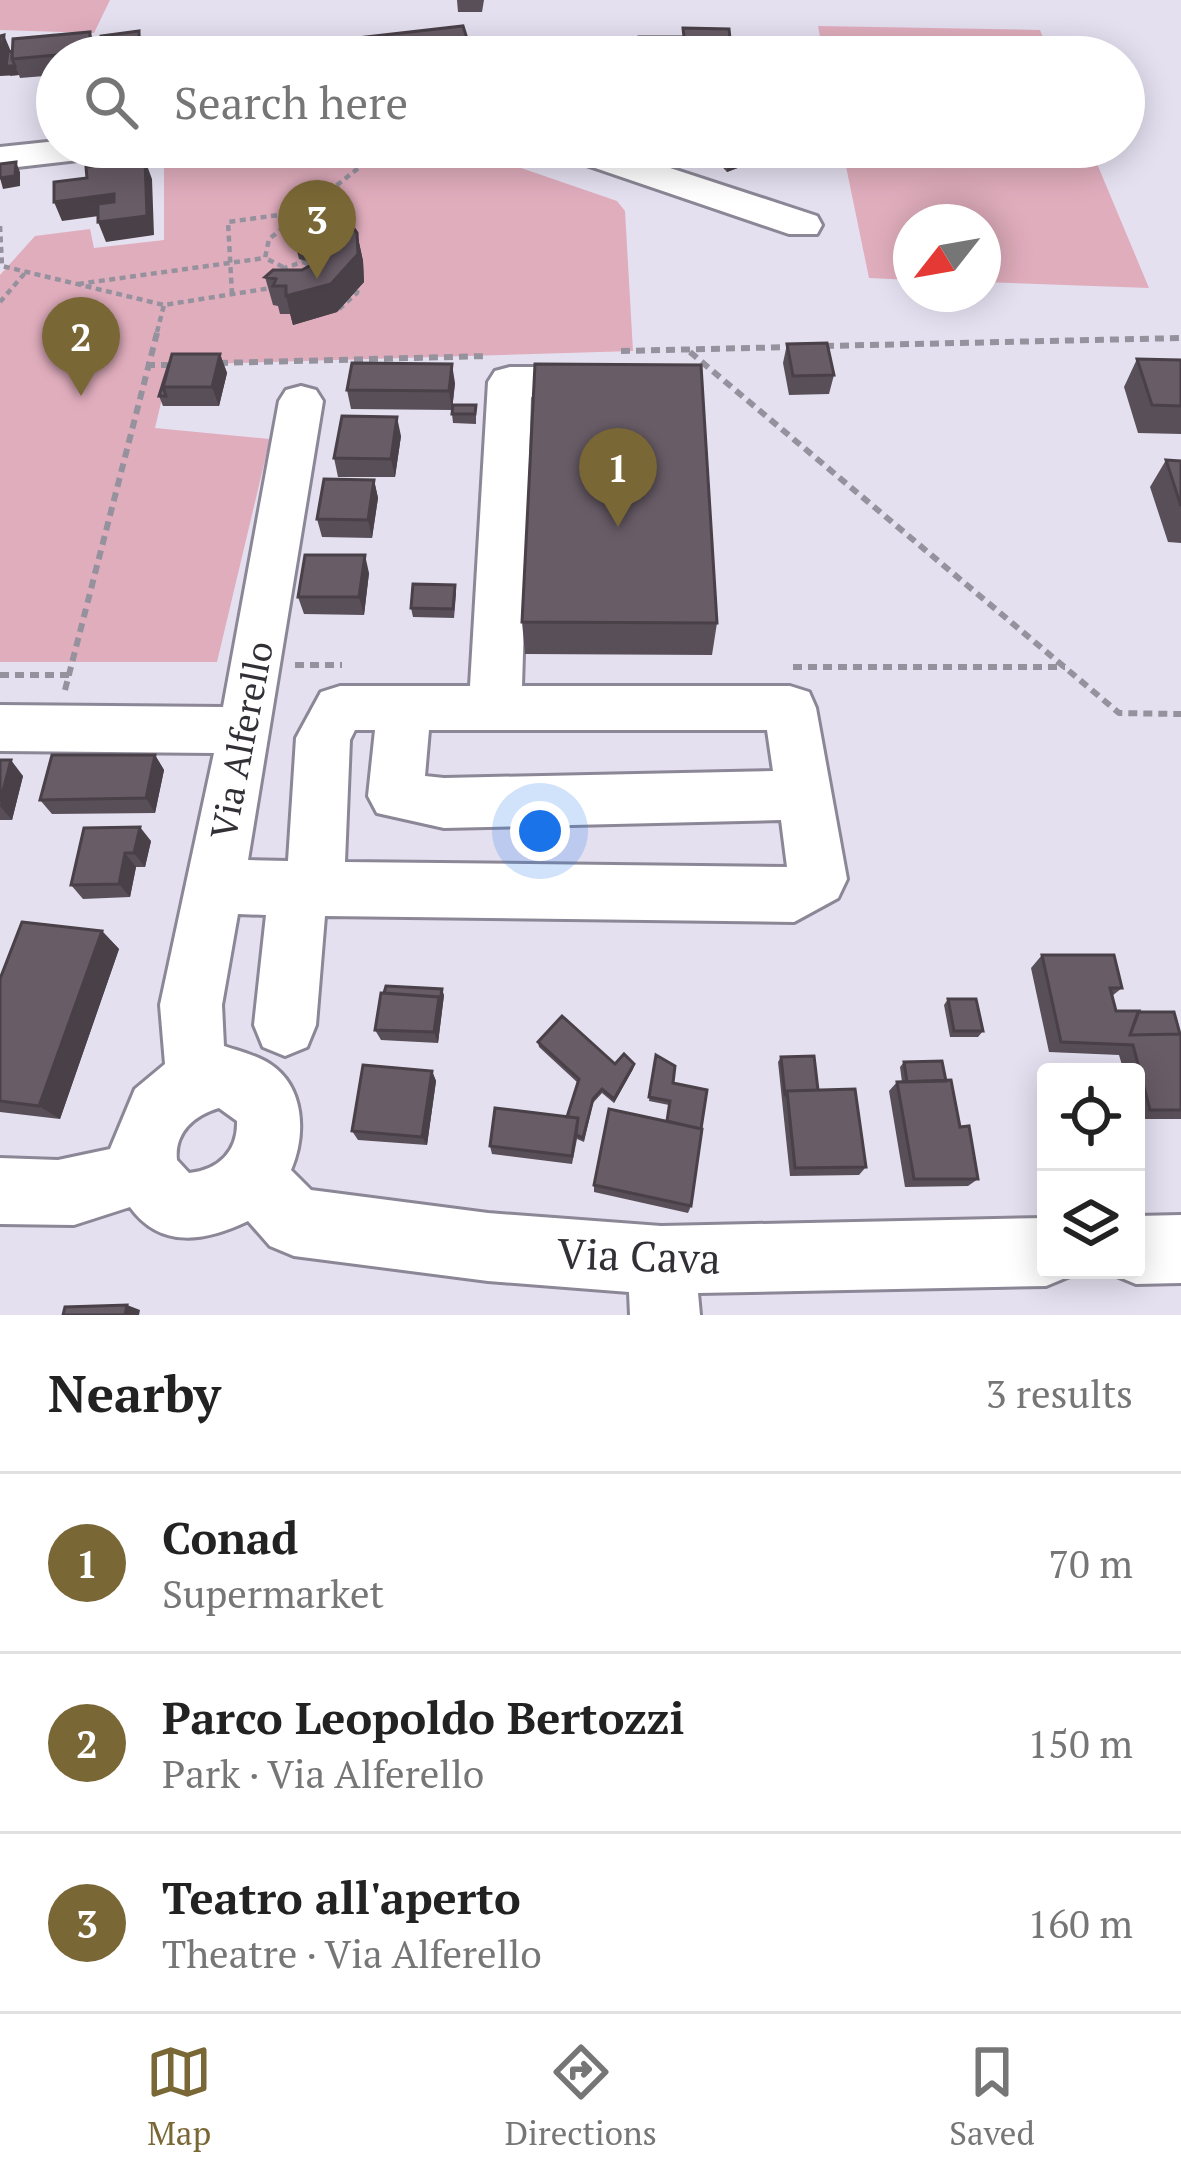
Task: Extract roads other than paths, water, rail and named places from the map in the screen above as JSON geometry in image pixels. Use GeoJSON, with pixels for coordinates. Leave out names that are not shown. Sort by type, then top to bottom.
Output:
{"type":"FeatureCollection","features":[{"type":"Feature","properties":{"kind":"street"},"geometry":{"type":"LineString","coordinates":[[0,158],[36,154]]}},
{"type":"Feature","properties":{"kind":"street"},"geometry":{"type":"LineString","coordinates":[[633,168],[803,225]]}},
{"type":"Feature","properties":{"kind":"street"},"geometry":{"type":"LineString","coordinates":[[495,708],[510,382],[650,382]]}},
{"type":"Feature","properties":{"kind":"street","name":"Via Alferello"},"geometry":{"type":"LineString","coordinates":[[200,1078],[191,1005],[245,730],[301,401]]}},
{"type":"Feature","properties":{"kind":"street"},"geometry":{"type":"LineString","coordinates":[[212,887],[306,888],[794,895],[818,879],[790,708],[340,709],[323,739],[306,888],[285,1025]]}},
{"type":"Feature","properties":{"kind":"street"},"geometry":{"type":"LineString","coordinates":[[404,709],[397,796],[444,803],[804,795]]}},
{"type":"Feature","properties":{"kind":"street"},"geometry":{"type":"LineString","coordinates":[[0,728],[245,730]]}},
{"type":"Feature","properties":{"kind":"street"},"geometry":{"type":"LineString","coordinates":[[200,1078],[237,1079],[263,1102],[270,1139],[254,1178],[219,1204],[180,1207],[150,1185],[144,1167],[147,1130],[155,1112],[183,1086],[200,1078]]}},
{"type":"Feature","properties":{"kind":"street"},"geometry":{"type":"LineString","coordinates":[[0,1191],[58,1196],[103,1189],[144,1167]]}},
{"type":"Feature","properties":{"kind":"street","name":"Via Cava"},"geometry":{"type":"LineString","coordinates":[[254,1178],[295,1222],[663,1288],[1037,1253]]}},
{"type":"Feature","properties":{"kind":"street"},"geometry":{"type":"LineString","coordinates":[[1145,1250],[1181,1249]]}},
{"type":"Feature","properties":{"kind":"place","name":"Teatro all'aperto"},"geometry":{"type":"Point","coordinates":[317,279]}},
{"type":"Feature","properties":{"kind":"place","name":"Parco Leopoldo Bertozzi"},"geometry":{"type":"Point","coordinates":[81,396]}},
{"type":"Feature","properties":{"kind":"place","name":"Conad"},"geometry":{"type":"Point","coordinates":[618,527]}}]}
